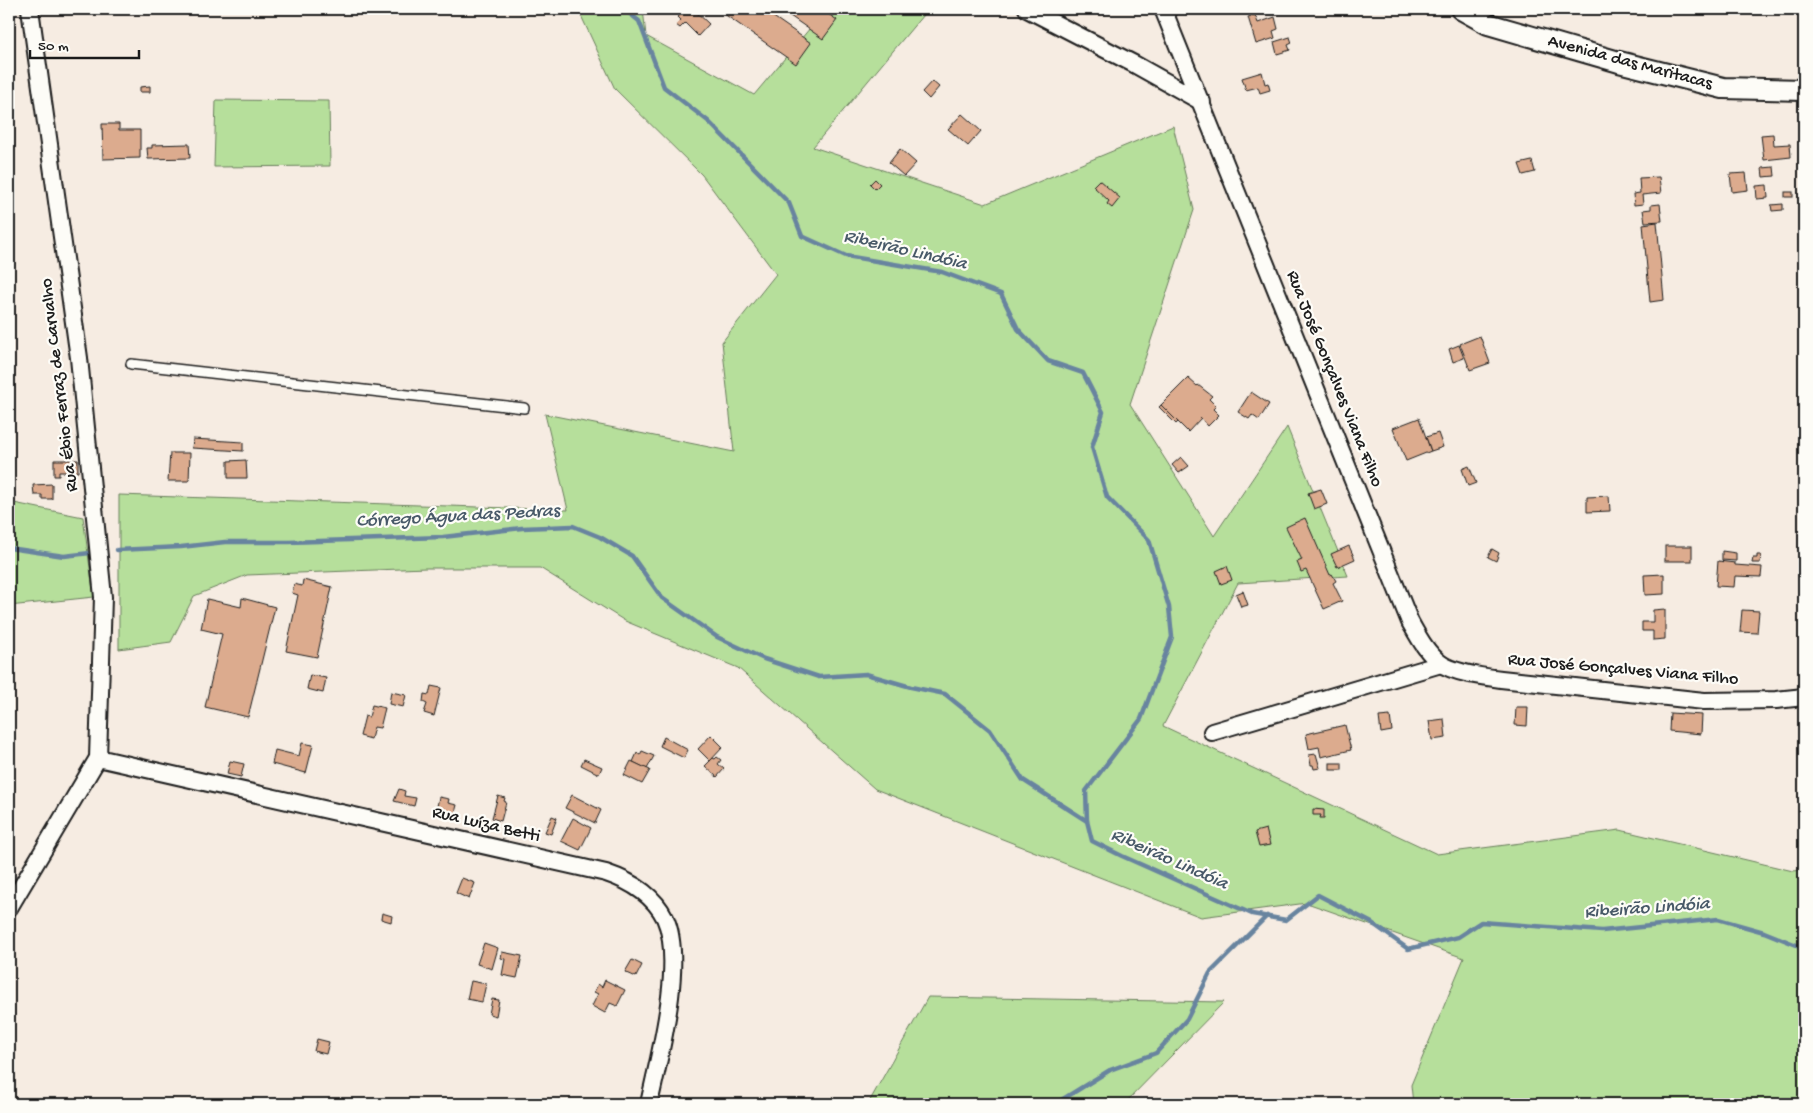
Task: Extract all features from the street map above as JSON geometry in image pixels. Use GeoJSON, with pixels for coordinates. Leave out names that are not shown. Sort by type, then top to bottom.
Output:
{"type":"FeatureCollection","features":[{"type":"Feature","properties":{"kind":"street","name":"Rua Ébio Ferraz de Carvalho"},"geometry":{"type":"LineString","coordinates":[[30,9],[79,358],[103,597],[98,758]]}},
{"type":"Feature","properties":{"kind":"street"},"geometry":{"type":"LineString","coordinates":[[1027,9],[1134,64],[1202,102]]}},
{"type":"Feature","properties":{"kind":"street","name":"Rua José Gonçalves Viana Filho"},"geometry":{"type":"LineString","coordinates":[[1164,9],[1410,622],[1421,643],[1441,664],[1469,674],[1501,679],[1704,701],[1776,700],[1804,697]]}},
{"type":"Feature","properties":{"kind":"street","name":"Avenida das Maritacas"},"geometry":{"type":"LineString","coordinates":[[1460,9],[1488,24],[1619,62],[1723,88],[1804,90]]}},
{"type":"Feature","properties":{"kind":"street"},"geometry":{"type":"LineString","coordinates":[[1212,732],[1441,664]]}},
{"type":"Feature","properties":{"kind":"street"},"geometry":{"type":"LineString","coordinates":[[9,908],[14,886],[98,758]]}},
{"type":"Feature","properties":{"kind":"street","name":"Rua Luíza Betti"},"geometry":{"type":"LineString","coordinates":[[98,758],[596,870],[626,879],[649,896],[660,911],[665,919],[672,947],[672,974],[664,1033],[649,1104]]}},
{"type":"Feature","properties":{"kind":"lane"},"geometry":{"type":"LineString","coordinates":[[131,364],[524,408]]}},
{"type":"Feature","properties":{"kind":"green space"},"geometry":{"type":"Polygon","coordinates":[[[578,9],[643,9],[646,36],[754,95],[826,9],[928,9],[813,147],[985,204],[1173,126],[1194,210],[1130,404],[1214,536],[1287,427],[1348,576],[1238,583],[1163,726],[1437,854],[1620,830],[1793,871],[1804,870],[1804,1104],[1413,1104],[1411,1085],[1464,958],[1307,903],[1201,917],[875,789],[738,668],[625,621],[540,568],[426,568],[247,575],[194,596],[171,642],[119,649],[119,495],[568,510],[545,414],[734,452],[722,342],[776,274],[702,175],[615,89],[578,9]]]}},
{"type":"Feature","properties":{"kind":"green space"},"geometry":{"type":"Polygon","coordinates":[[[216,100],[329,101],[330,166],[214,167],[216,100]]]}},
{"type":"Feature","properties":{"kind":"green space"},"geometry":{"type":"Polygon","coordinates":[[[9,502],[83,517],[94,597],[9,606],[9,502]]]}},
{"type":"Feature","properties":{"kind":"green space"},"geometry":{"type":"Polygon","coordinates":[[[928,997],[1224,1002],[1124,1104],[868,1104],[928,997]]]}},
{"type":"Feature","properties":{"kind":"building"},"geometry":{"type":"Polygon","coordinates":[[[686,9],[693,9],[709,24],[698,36],[685,23],[680,28],[676,25],[681,20],[678,17],[686,9]]]}},
{"type":"Feature","properties":{"kind":"building"},"geometry":{"type":"Polygon","coordinates":[[[717,9],[762,9],[811,43],[796,64],[717,9]]]}},
{"type":"Feature","properties":{"kind":"building"},"geometry":{"type":"Polygon","coordinates":[[[780,9],[821,9],[837,20],[823,39],[780,9]]]}},
{"type":"Feature","properties":{"kind":"building"},"geometry":{"type":"Polygon","coordinates":[[[1255,15],[1258,23],[1275,17],[1278,29],[1273,31],[1275,38],[1256,44],[1248,17],[1255,15]]]}},
{"type":"Feature","properties":{"kind":"building"},"geometry":{"type":"Polygon","coordinates":[[[1290,37],[1292,43],[1288,45],[1290,50],[1277,54],[1274,42],[1290,37]]]}},
{"type":"Feature","properties":{"kind":"building"},"geometry":{"type":"Polygon","coordinates":[[[1262,72],[1265,84],[1268,83],[1270,90],[1260,93],[1258,87],[1246,90],[1242,78],[1262,72]]]}},
{"type":"Feature","properties":{"kind":"building"},"geometry":{"type":"Polygon","coordinates":[[[932,81],[939,87],[929,99],[922,92],[932,81]]]}},
{"type":"Feature","properties":{"kind":"building"},"geometry":{"type":"Polygon","coordinates":[[[150,86],[150,92],[140,92],[140,87],[150,86]]]}},
{"type":"Feature","properties":{"kind":"building"},"geometry":{"type":"Polygon","coordinates":[[[962,114],[981,131],[968,146],[948,129],[962,114]]]}},
{"type":"Feature","properties":{"kind":"building"},"geometry":{"type":"Polygon","coordinates":[[[102,124],[119,124],[119,130],[140,130],[140,158],[103,159],[102,124]]]}},
{"type":"Feature","properties":{"kind":"building"},"geometry":{"type":"Polygon","coordinates":[[[1773,134],[1774,145],[1790,144],[1791,157],[1764,160],[1761,135],[1773,134]]]}},
{"type":"Feature","properties":{"kind":"building"},"geometry":{"type":"Polygon","coordinates":[[[189,144],[190,158],[148,159],[147,148],[152,148],[152,145],[189,144]]]}},
{"type":"Feature","properties":{"kind":"building"},"geometry":{"type":"Polygon","coordinates":[[[900,149],[916,163],[904,176],[889,163],[900,149]]]}},
{"type":"Feature","properties":{"kind":"building"},"geometry":{"type":"Polygon","coordinates":[[[1532,161],[1535,172],[1523,175],[1519,164],[1532,161]]]}},
{"type":"Feature","properties":{"kind":"building"},"geometry":{"type":"Polygon","coordinates":[[[1774,167],[1775,176],[1763,177],[1762,168],[1774,167]]]}},
{"type":"Feature","properties":{"kind":"building"},"geometry":{"type":"Polygon","coordinates":[[[1746,173],[1748,190],[1732,192],[1730,174],[1746,173]]]}},
{"type":"Feature","properties":{"kind":"building"},"geometry":{"type":"Polygon","coordinates":[[[1659,177],[1661,193],[1642,195],[1643,204],[1634,205],[1633,194],[1640,193],[1639,178],[1659,177]]]}},
{"type":"Feature","properties":{"kind":"building"},"geometry":{"type":"Polygon","coordinates":[[[875,179],[880,184],[875,189],[870,184],[875,179]]]}},
{"type":"Feature","properties":{"kind":"building"},"geometry":{"type":"Polygon","coordinates":[[[1099,180],[1120,198],[1112,208],[1107,204],[1109,201],[1093,186],[1099,180]]]}},
{"type":"Feature","properties":{"kind":"building"},"geometry":{"type":"Polygon","coordinates":[[[1767,185],[1768,198],[1757,199],[1756,186],[1767,185]]]}},
{"type":"Feature","properties":{"kind":"building"},"geometry":{"type":"Polygon","coordinates":[[[1785,192],[1793,192],[1793,197],[1785,197],[1785,192]]]}},
{"type":"Feature","properties":{"kind":"building"},"geometry":{"type":"Polygon","coordinates":[[[1660,204],[1662,221],[1645,222],[1643,210],[1651,209],[1651,205],[1660,204]]]}},
{"type":"Feature","properties":{"kind":"building"},"geometry":{"type":"Polygon","coordinates":[[[1783,204],[1783,210],[1772,211],[1771,205],[1783,204]]]}},
{"type":"Feature","properties":{"kind":"building"},"geometry":{"type":"Polygon","coordinates":[[[1657,222],[1664,300],[1650,302],[1643,224],[1657,222]]]}},
{"type":"Feature","properties":{"kind":"building"},"geometry":{"type":"Polygon","coordinates":[[[1480,336],[1490,363],[1470,370],[1460,344],[1480,336]]]}},
{"type":"Feature","properties":{"kind":"building"},"geometry":{"type":"Polygon","coordinates":[[[1459,345],[1464,358],[1453,362],[1449,349],[1459,345]]]}},
{"type":"Feature","properties":{"kind":"building"},"geometry":{"type":"Polygon","coordinates":[[[1188,378],[1212,396],[1209,399],[1216,406],[1213,409],[1219,415],[1208,426],[1201,418],[1188,432],[1161,405],[1188,378]]]}},
{"type":"Feature","properties":{"kind":"building"},"geometry":{"type":"Polygon","coordinates":[[[1251,392],[1269,404],[1259,420],[1252,415],[1249,419],[1238,412],[1251,392]]]}},
{"type":"Feature","properties":{"kind":"building"},"geometry":{"type":"Polygon","coordinates":[[[1161,405],[1178,422],[1176,424],[1159,407],[1161,405]]]}},
{"type":"Feature","properties":{"kind":"building"},"geometry":{"type":"Polygon","coordinates":[[[1419,418],[1431,451],[1406,461],[1393,428],[1419,418]]]}},
{"type":"Feature","properties":{"kind":"building"},"geometry":{"type":"Polygon","coordinates":[[[1438,433],[1443,447],[1431,451],[1426,437],[1438,433]]]}},
{"type":"Feature","properties":{"kind":"building"},"geometry":{"type":"Polygon","coordinates":[[[193,439],[243,442],[243,451],[192,448],[193,439]]]}},
{"type":"Feature","properties":{"kind":"building"},"geometry":{"type":"Polygon","coordinates":[[[170,453],[190,453],[189,481],[168,481],[170,453]]]}},
{"type":"Feature","properties":{"kind":"building"},"geometry":{"type":"Polygon","coordinates":[[[1181,457],[1189,466],[1179,473],[1172,465],[1181,457]]]}},
{"type":"Feature","properties":{"kind":"building"},"geometry":{"type":"Polygon","coordinates":[[[54,460],[78,460],[78,472],[59,472],[59,476],[54,476],[54,460]]]}},
{"type":"Feature","properties":{"kind":"building"},"geometry":{"type":"Polygon","coordinates":[[[246,460],[247,478],[228,478],[228,461],[246,460]]]}},
{"type":"Feature","properties":{"kind":"building"},"geometry":{"type":"Polygon","coordinates":[[[1469,466],[1476,483],[1468,486],[1462,469],[1469,466]]]}},
{"type":"Feature","properties":{"kind":"building"},"geometry":{"type":"Polygon","coordinates":[[[52,484],[52,499],[42,499],[42,495],[34,495],[33,485],[52,484]]]}},
{"type":"Feature","properties":{"kind":"building"},"geometry":{"type":"Polygon","coordinates":[[[1321,489],[1327,504],[1314,509],[1308,493],[1321,489]]]}},
{"type":"Feature","properties":{"kind":"building"},"geometry":{"type":"Polygon","coordinates":[[[1609,496],[1610,511],[1587,512],[1587,497],[1609,496]]]}},
{"type":"Feature","properties":{"kind":"building"},"geometry":{"type":"Polygon","coordinates":[[[1305,518],[1330,575],[1332,574],[1336,581],[1333,583],[1342,601],[1324,609],[1306,570],[1301,572],[1297,562],[1302,560],[1286,527],[1305,518]]]}},
{"type":"Feature","properties":{"kind":"building"},"geometry":{"type":"Polygon","coordinates":[[[1349,546],[1355,559],[1337,567],[1331,554],[1349,546]]]}},
{"type":"Feature","properties":{"kind":"building"},"geometry":{"type":"Polygon","coordinates":[[[1665,546],[1692,546],[1692,561],[1665,561],[1665,546]]]}},
{"type":"Feature","properties":{"kind":"building"},"geometry":{"type":"Polygon","coordinates":[[[1492,549],[1499,553],[1496,561],[1488,557],[1492,549]]]}},
{"type":"Feature","properties":{"kind":"building"},"geometry":{"type":"Polygon","coordinates":[[[1722,551],[1736,553],[1736,561],[1722,560],[1722,551]]]}},
{"type":"Feature","properties":{"kind":"building"},"geometry":{"type":"Polygon","coordinates":[[[1757,555],[1761,555],[1760,563],[1752,563],[1753,558],[1757,558],[1757,555]]]}},
{"type":"Feature","properties":{"kind":"building"},"geometry":{"type":"Polygon","coordinates":[[[1718,561],[1735,563],[1735,565],[1762,567],[1761,577],[1735,576],[1734,587],[1716,586],[1718,561]]]}},
{"type":"Feature","properties":{"kind":"building"},"geometry":{"type":"Polygon","coordinates":[[[1227,566],[1232,580],[1221,584],[1216,571],[1227,566]]]}},
{"type":"Feature","properties":{"kind":"building"},"geometry":{"type":"Polygon","coordinates":[[[1664,574],[1664,594],[1645,595],[1644,575],[1664,574]]]}},
{"type":"Feature","properties":{"kind":"building"},"geometry":{"type":"Polygon","coordinates":[[[303,580],[332,587],[317,657],[286,651],[298,595],[292,593],[294,584],[302,586],[303,580]]]}},
{"type":"Feature","properties":{"kind":"building"},"geometry":{"type":"Polygon","coordinates":[[[1243,591],[1248,605],[1241,607],[1236,594],[1243,591]]]}},
{"type":"Feature","properties":{"kind":"building"},"geometry":{"type":"Polygon","coordinates":[[[242,598],[275,607],[248,717],[205,707],[222,634],[201,629],[207,599],[241,607],[242,598]]]}},
{"type":"Feature","properties":{"kind":"building"},"geometry":{"type":"Polygon","coordinates":[[[1665,609],[1665,639],[1653,640],[1653,631],[1642,631],[1642,622],[1653,622],[1653,610],[1665,609]]]}},
{"type":"Feature","properties":{"kind":"building"},"geometry":{"type":"Polygon","coordinates":[[[1742,610],[1759,611],[1757,633],[1740,632],[1742,610]]]}},
{"type":"Feature","properties":{"kind":"building"},"geometry":{"type":"Polygon","coordinates":[[[310,675],[326,678],[323,693],[307,689],[310,675]]]}},
{"type":"Feature","properties":{"kind":"building"},"geometry":{"type":"Polygon","coordinates":[[[431,686],[441,688],[434,716],[424,713],[427,704],[423,702],[424,694],[429,695],[431,686]]]}},
{"type":"Feature","properties":{"kind":"building"},"geometry":{"type":"Polygon","coordinates":[[[391,692],[406,695],[403,707],[389,704],[391,692]]]}},
{"type":"Feature","properties":{"kind":"building"},"geometry":{"type":"Polygon","coordinates":[[[372,705],[385,708],[380,728],[374,727],[371,739],[360,736],[365,716],[369,717],[372,705]]]}},
{"type":"Feature","properties":{"kind":"building"},"geometry":{"type":"Polygon","coordinates":[[[1516,707],[1528,707],[1527,726],[1515,725],[1516,707]]]}},
{"type":"Feature","properties":{"kind":"building"},"geometry":{"type":"Polygon","coordinates":[[[1670,713],[1702,715],[1701,734],[1669,731],[1670,713]]]}},
{"type":"Feature","properties":{"kind":"building"},"geometry":{"type":"Polygon","coordinates":[[[1390,716],[1392,731],[1381,733],[1379,717],[1390,716]]]}},
{"type":"Feature","properties":{"kind":"building"},"geometry":{"type":"Polygon","coordinates":[[[1444,719],[1446,738],[1432,740],[1429,721],[1444,719]]]}},
{"type":"Feature","properties":{"kind":"building"},"geometry":{"type":"Polygon","coordinates":[[[1345,725],[1351,750],[1321,757],[1319,747],[1309,749],[1306,734],[1345,725]]]}},
{"type":"Feature","properties":{"kind":"building"},"geometry":{"type":"Polygon","coordinates":[[[711,735],[723,747],[710,761],[698,749],[711,735]]]}},
{"type":"Feature","properties":{"kind":"building"},"geometry":{"type":"Polygon","coordinates":[[[664,737],[688,750],[684,758],[660,746],[664,737]]]}},
{"type":"Feature","properties":{"kind":"building"},"geometry":{"type":"Polygon","coordinates":[[[302,743],[313,745],[306,773],[272,764],[275,750],[299,756],[302,743]]]}},
{"type":"Feature","properties":{"kind":"building"},"geometry":{"type":"Polygon","coordinates":[[[642,751],[654,756],[647,769],[633,762],[637,753],[640,755],[642,751]]]}},
{"type":"Feature","properties":{"kind":"building"},"geometry":{"type":"Polygon","coordinates":[[[1316,754],[1320,768],[1314,769],[1309,755],[1316,754]]]}},
{"type":"Feature","properties":{"kind":"building"},"geometry":{"type":"Polygon","coordinates":[[[717,757],[721,760],[718,764],[724,769],[717,777],[705,766],[713,758],[717,757]]]}},
{"type":"Feature","properties":{"kind":"building"},"geometry":{"type":"Polygon","coordinates":[[[584,759],[602,767],[599,774],[581,765],[584,759]]]}},
{"type":"Feature","properties":{"kind":"building"},"geometry":{"type":"Polygon","coordinates":[[[230,761],[244,764],[241,777],[227,774],[230,761]]]}},
{"type":"Feature","properties":{"kind":"building"},"geometry":{"type":"Polygon","coordinates":[[[631,761],[650,770],[642,784],[624,775],[631,761]]]}},
{"type":"Feature","properties":{"kind":"building"},"geometry":{"type":"Polygon","coordinates":[[[1330,763],[1342,763],[1342,770],[1330,770],[1330,763]]]}},
{"type":"Feature","properties":{"kind":"building"},"geometry":{"type":"Polygon","coordinates":[[[399,789],[405,791],[404,796],[416,798],[414,806],[394,801],[399,789]]]}},
{"type":"Feature","properties":{"kind":"building"},"geometry":{"type":"Polygon","coordinates":[[[572,795],[601,810],[595,823],[565,808],[572,795]]]}},
{"type":"Feature","properties":{"kind":"building"},"geometry":{"type":"Polygon","coordinates":[[[498,796],[505,798],[504,801],[506,802],[501,821],[492,818],[498,796]]]}},
{"type":"Feature","properties":{"kind":"building"},"geometry":{"type":"Polygon","coordinates":[[[439,797],[449,799],[448,803],[457,805],[454,816],[436,811],[439,797]]]}},
{"type":"Feature","properties":{"kind":"building"},"geometry":{"type":"Polygon","coordinates":[[[1313,809],[1324,810],[1324,818],[1320,818],[1321,815],[1313,815],[1313,809]]]}},
{"type":"Feature","properties":{"kind":"building"},"geometry":{"type":"Polygon","coordinates":[[[552,816],[557,818],[551,834],[545,832],[552,816]]]}},
{"type":"Feature","properties":{"kind":"building"},"geometry":{"type":"Polygon","coordinates":[[[573,818],[591,828],[580,850],[561,841],[573,818]]]}},
{"type":"Feature","properties":{"kind":"building"},"geometry":{"type":"Polygon","coordinates":[[[1266,829],[1270,845],[1259,847],[1255,832],[1266,829]]]}},
{"type":"Feature","properties":{"kind":"building"},"geometry":{"type":"Polygon","coordinates":[[[462,878],[475,883],[469,899],[456,893],[462,878]]]}},
{"type":"Feature","properties":{"kind":"building"},"geometry":{"type":"Polygon","coordinates":[[[382,913],[392,916],[391,922],[381,919],[382,913]]]}},
{"type":"Feature","properties":{"kind":"building"},"geometry":{"type":"Polygon","coordinates":[[[484,943],[498,948],[492,969],[477,964],[484,943]]]}},
{"type":"Feature","properties":{"kind":"building"},"geometry":{"type":"Polygon","coordinates":[[[502,952],[522,956],[517,978],[502,975],[505,959],[501,958],[502,952]]]}},
{"type":"Feature","properties":{"kind":"building"},"geometry":{"type":"Polygon","coordinates":[[[632,960],[642,965],[636,977],[625,972],[632,960]]]}},
{"type":"Feature","properties":{"kind":"building"},"geometry":{"type":"Polygon","coordinates":[[[605,980],[625,990],[617,1006],[610,1003],[605,1013],[592,1006],[598,994],[594,992],[598,984],[602,987],[605,980]]]}},
{"type":"Feature","properties":{"kind":"building"},"geometry":{"type":"Polygon","coordinates":[[[471,981],[486,984],[482,1002],[467,999],[471,981]]]}},
{"type":"Feature","properties":{"kind":"building"},"geometry":{"type":"Polygon","coordinates":[[[492,999],[499,1000],[496,1016],[489,1014],[492,999]]]}},
{"type":"Feature","properties":{"kind":"building"},"geometry":{"type":"Polygon","coordinates":[[[317,1039],[329,1042],[326,1054],[314,1051],[317,1039]]]}},
{"type":"Feature","properties":{"kind":"building"},"geometry":{"type":"Polygon","coordinates":[[[191,1100],[209,1104],[190,1104],[191,1100]]]}},
{"type":"Feature","properties":{"kind":"waterway","name":"Ribeirão Lindóia"},"geometry":{"type":"LineString","coordinates":[[624,9],[639,21],[664,87],[708,121],[789,203],[802,236],[846,256],[942,272],[1001,294],[1018,329],[1048,361],[1083,373],[1103,412],[1092,447],[1107,497],[1149,540],[1169,607],[1172,637],[1141,719],[1086,791],[1087,821],[1092,841],[1252,914],[1286,920],[1318,895],[1372,923],[1408,949],[1458,937],[1481,922],[1602,931],[1718,919],[1764,932],[1804,948]]}},
{"type":"Feature","properties":{"kind":"waterway","name":"Córrego Água das Pedras"},"geometry":{"type":"LineString","coordinates":[[117,550],[181,547],[225,542],[443,537],[522,528],[573,526],[600,537],[632,556],[662,598],[717,637],[764,659],[819,677],[866,674],[911,687],[945,694],[990,730],[1023,780],[1087,821]]}},
{"type":"Feature","properties":{"kind":"waterway","name":"Córrego Água das Pedras"},"geometry":{"type":"LineString","coordinates":[[9,548],[64,556],[90,553]]}},
{"type":"Feature","properties":{"kind":"waterway"},"geometry":{"type":"LineString","coordinates":[[1055,1104],[1110,1070],[1156,1053],[1187,1019],[1210,973],[1267,916]]}}]}
